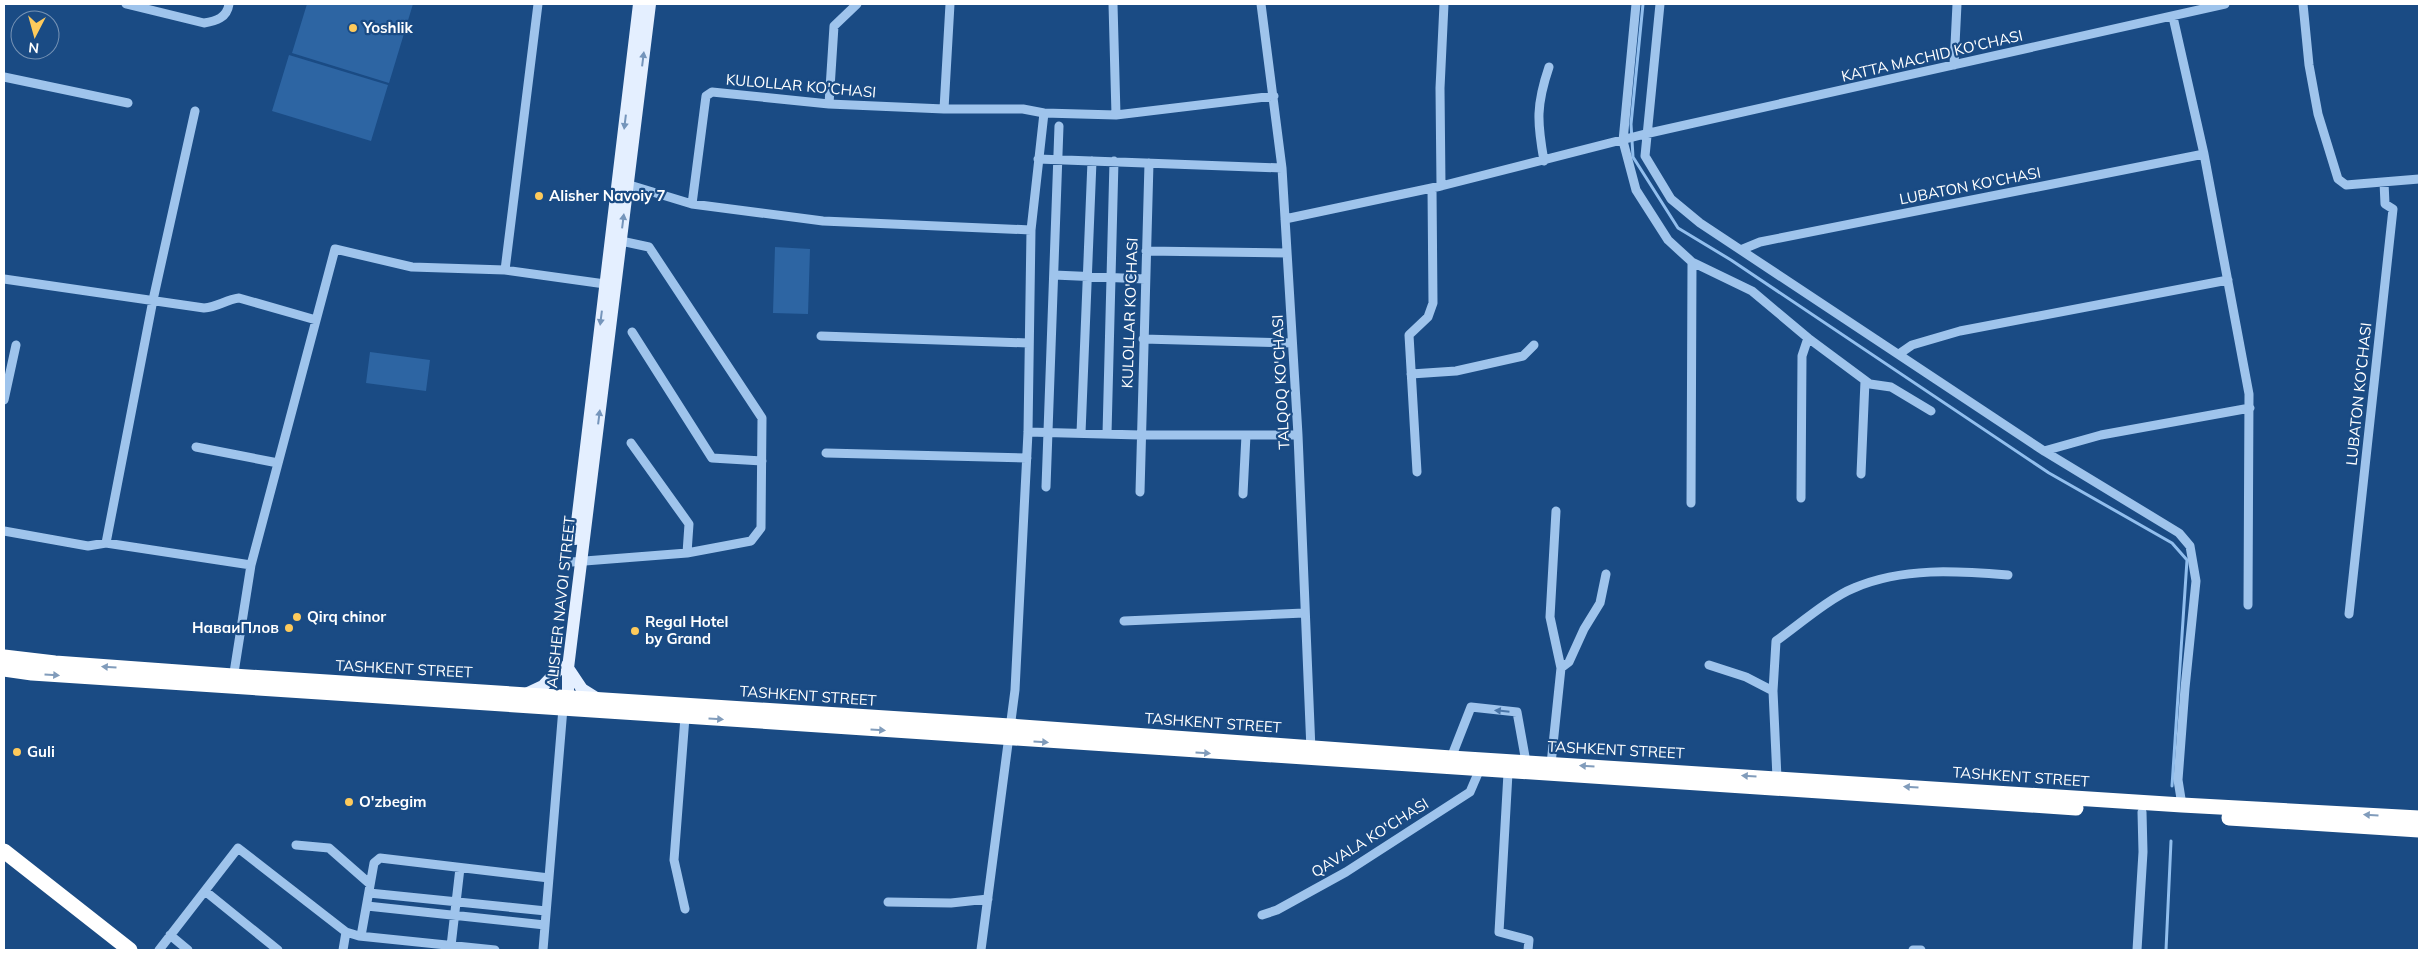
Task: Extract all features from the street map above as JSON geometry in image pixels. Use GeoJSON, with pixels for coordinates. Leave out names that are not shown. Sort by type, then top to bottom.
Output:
{"type":"FeatureCollection","features":[{"type":"Feature","properties":{"kind":"highway","name":"TASHKENT STREET"},"geometry":{"type":"LineString","coordinates":[[4,657],[232,682],[563,700],[598,699],[1010,733],[1310,754],[1479,771],[2419,830]]}},
{"type":"Feature","properties":{"kind":"highway","name":"TASHKENT STREET"},"geometry":{"type":"LineString","coordinates":[[4,669],[32,673],[526,694],[685,717],[1010,733]]}},
{"type":"Feature","properties":{"kind":"highway","name":"TASHKENT STREET"},"geometry":{"type":"LineString","coordinates":[[1310,754],[1526,762],[2182,805],[2419,818]]}},
{"type":"Feature","properties":{"kind":"highway"},"geometry":{"type":"LineString","coordinates":[[4,851],[130,950]]}},
{"type":"Feature","properties":{"kind":"main road","name":"ALISHER NAVOI STREET"},"geometry":{"type":"LineString","coordinates":[[576,562],[621,241],[623,182],[639,4]]}},
{"type":"Feature","properties":{"kind":"main road","name":"ALISHER NAVOI STREET"},"geometry":{"type":"LineString","coordinates":[[563,700],[564,668],[605,284],[623,182],[650,4]]}},
{"type":"Feature","properties":{"kind":"main road"},"geometry":{"type":"LineString","coordinates":[[526,694],[543,686],[564,668],[582,689],[598,699]]}},
{"type":"Feature","properties":{"kind":"street"},"geometry":{"type":"LineString","coordinates":[[126,4],[204,23],[215,21],[224,16],[229,6]]}},
{"type":"Feature","properties":{"kind":"street"},"geometry":{"type":"LineString","coordinates":[[505,270],[538,4]]}},
{"type":"Feature","properties":{"kind":"street"},"geometry":{"type":"LineString","coordinates":[[829,104],[834,26],[856,4]]}},
{"type":"Feature","properties":{"kind":"street"},"geometry":{"type":"LineString","coordinates":[[944,109],[950,4]]}},
{"type":"Feature","properties":{"kind":"street"},"geometry":{"type":"LineString","coordinates":[[1113,4],[1116,115]]}},
{"type":"Feature","properties":{"kind":"street","name":"TALQOQ KO'CHASI"},"geometry":{"type":"LineString","coordinates":[[1261,4],[1282,168],[1298,435],[1310,754]]}},
{"type":"Feature","properties":{"kind":"street"},"geometry":{"type":"LineString","coordinates":[[1417,472],[1408,335],[1428,317],[1433,303],[1444,4]]}},
{"type":"Feature","properties":{"kind":"street"},"geometry":{"type":"LineString","coordinates":[[1636,4],[1623,141],[1636,190],[1668,240],[1692,262],[1752,291],[1808,338],[1870,384],[1891,387],[1931,411]]}},
{"type":"Feature","properties":{"kind":"street"},"geometry":{"type":"LineString","coordinates":[[1660,4],[1645,156],[1671,199],[1700,222],[2044,451],[2180,533],[2190,546],[2196,581],[2178,780],[2182,805]]}},
{"type":"Feature","properties":{"kind":"street"},"geometry":{"type":"LineString","coordinates":[[1954,66],[1957,4]]}},
{"type":"Feature","properties":{"kind":"street","name":"KATTA MACHID KO'CHASI"},"geometry":{"type":"LineString","coordinates":[[1285,219],[1437,187],[1646,134],[2225,4]]}},
{"type":"Feature","properties":{"kind":"street"},"geometry":{"type":"LineString","coordinates":[[2303,4],[2308,64],[2318,114],[2338,179],[2346,184],[2419,179]]}},
{"type":"Feature","properties":{"kind":"street"},"geometry":{"type":"LineString","coordinates":[[2173,17],[2204,154],[2250,408],[2248,605]]}},
{"type":"Feature","properties":{"kind":"street"},"geometry":{"type":"LineString","coordinates":[[1544,161],[1539,132],[1539,96],[1550,67]]}},
{"type":"Feature","properties":{"kind":"street"},"geometry":{"type":"LineString","coordinates":[[4,77],[128,103]]}},
{"type":"Feature","properties":{"kind":"street","name":"KULOLLAR KO'CHASI"},"geometry":{"type":"LineString","coordinates":[[692,204],[706,96],[712,92],[829,104],[944,109],[1023,109],[1044,113],[1116,115],[1274,96]]}},
{"type":"Feature","properties":{"kind":"street"},"geometry":{"type":"LineString","coordinates":[[106,543],[153,300],[195,111]]}},
{"type":"Feature","properties":{"kind":"street"},"geometry":{"type":"LineString","coordinates":[[981,950],[1015,690],[1028,432],[1031,230],[1044,113]]}},
{"type":"Feature","properties":{"kind":"street"},"geometry":{"type":"LineString","coordinates":[[1046,488],[1059,126]]}},
{"type":"Feature","properties":{"kind":"street","name":"LUBATON KO'CHASI"},"geometry":{"type":"LineString","coordinates":[[1743,249],[1760,242],[2204,154]]}},
{"type":"Feature","properties":{"kind":"street"},"geometry":{"type":"LineString","coordinates":[[1038,159],[1282,168]]}},
{"type":"Feature","properties":{"kind":"street"},"geometry":{"type":"LineString","coordinates":[[1082,434],[1092,160]]}},
{"type":"Feature","properties":{"kind":"street"},"geometry":{"type":"LineString","coordinates":[[1106,434],[1114,161]]}},
{"type":"Feature","properties":{"kind":"street","name":"KULOLLAR KO'CHASI"},"geometry":{"type":"LineString","coordinates":[[1140,492],[1140,435],[1149,163]]}},
{"type":"Feature","properties":{"kind":"street"},"geometry":{"type":"LineString","coordinates":[[623,182],[692,204],[823,221],[1031,230]]}},
{"type":"Feature","properties":{"kind":"street","name":"LUBATON KO'CHASI"},"geometry":{"type":"LineString","coordinates":[[2349,614],[2393,209],[2385,204],[2384,182]]}},
{"type":"Feature","properties":{"kind":"street"},"geometry":{"type":"LineString","coordinates":[[576,562],[687,553],[751,541],[761,528],[762,418],[649,247],[621,241]]}},
{"type":"Feature","properties":{"kind":"street"},"geometry":{"type":"LineString","coordinates":[[232,682],[251,566],[335,249],[412,267],[505,270],[605,284]]}},
{"type":"Feature","properties":{"kind":"street"},"geometry":{"type":"LineString","coordinates":[[1146,251],[1287,253]]}},
{"type":"Feature","properties":{"kind":"street"},"geometry":{"type":"LineString","coordinates":[[1692,262],[1692,503]]}},
{"type":"Feature","properties":{"kind":"street"},"geometry":{"type":"LineString","coordinates":[[1054,275],[1145,279]]}},
{"type":"Feature","properties":{"kind":"street"},"geometry":{"type":"LineString","coordinates":[[4,279],[204,308],[216,307],[228,299],[239,298],[316,320]]}},
{"type":"Feature","properties":{"kind":"street"},"geometry":{"type":"LineString","coordinates":[[1898,354],[1912,345],[1960,331],[2228,280]]}},
{"type":"Feature","properties":{"kind":"street"},"geometry":{"type":"LineString","coordinates":[[632,332],[712,458],[762,461]]}},
{"type":"Feature","properties":{"kind":"street"},"geometry":{"type":"LineString","coordinates":[[821,336],[1028,343]]}},
{"type":"Feature","properties":{"kind":"street"},"geometry":{"type":"LineString","coordinates":[[1802,498],[1802,356],[1808,338]]}},
{"type":"Feature","properties":{"kind":"street"},"geometry":{"type":"LineString","coordinates":[[1143,339],[1292,343]]}},
{"type":"Feature","properties":{"kind":"street"},"geometry":{"type":"LineString","coordinates":[[4,400],[16,345]]}},
{"type":"Feature","properties":{"kind":"street"},"geometry":{"type":"LineString","coordinates":[[1411,374],[1456,371],[1523,356],[1534,345]]}},
{"type":"Feature","properties":{"kind":"street"},"geometry":{"type":"LineString","coordinates":[[1861,474],[1866,381]]}},
{"type":"Feature","properties":{"kind":"street"},"geometry":{"type":"LineString","coordinates":[[2044,451],[2101,435],[2250,408]]}},
{"type":"Feature","properties":{"kind":"street"},"geometry":{"type":"LineString","coordinates":[[1028,432],[1140,435],[1298,435]]}},
{"type":"Feature","properties":{"kind":"street"},"geometry":{"type":"LineString","coordinates":[[1244,494],[1246,435]]}},
{"type":"Feature","properties":{"kind":"street"},"geometry":{"type":"LineString","coordinates":[[632,443],[689,524],[687,553]]}},
{"type":"Feature","properties":{"kind":"street"},"geometry":{"type":"LineString","coordinates":[[196,447],[278,462]]}},
{"type":"Feature","properties":{"kind":"street"},"geometry":{"type":"LineString","coordinates":[[826,453],[1027,458]]}},
{"type":"Feature","properties":{"kind":"street"},"geometry":{"type":"LineString","coordinates":[[1551,764],[1561,668],[1550,617],[1556,510]]}},
{"type":"Feature","properties":{"kind":"street"},"geometry":{"type":"LineString","coordinates":[[4,531],[88,546],[106,543],[251,566]]}},
{"type":"Feature","properties":{"kind":"street"},"geometry":{"type":"LineString","coordinates":[[1777,778],[1773,691],[1776,641],[1853,588],[1895,574],[1955,571],[2008,575]]}},
{"type":"Feature","properties":{"kind":"street"},"geometry":{"type":"LineString","coordinates":[[1561,668],[1568,662],[1584,629],[1600,603],[1606,574]]}},
{"type":"Feature","properties":{"kind":"street"},"geometry":{"type":"LineString","coordinates":[[1124,622],[1304,613]]}},
{"type":"Feature","properties":{"kind":"street"},"geometry":{"type":"LineString","coordinates":[[1709,664],[1746,677],[1773,691]]}},
{"type":"Feature","properties":{"kind":"street"},"geometry":{"type":"LineString","coordinates":[[543,950],[563,700]]}},
{"type":"Feature","properties":{"kind":"street"},"geometry":{"type":"LineString","coordinates":[[1451,758],[1471,708],[1517,712],[1526,762]]}},
{"type":"Feature","properties":{"kind":"street"},"geometry":{"type":"LineString","coordinates":[[685,717],[674,860],[685,909]]}},
{"type":"Feature","properties":{"kind":"street","name":"QAVALA KO'CHASI"},"geometry":{"type":"LineString","coordinates":[[1262,915],[1277,910],[1346,872],[1470,792],[1479,771]]}},
{"type":"Feature","properties":{"kind":"street"},"geometry":{"type":"LineString","coordinates":[[1508,773],[1500,932],[1529,940],[1528,950]]}},
{"type":"Feature","properties":{"kind":"street"},"geometry":{"type":"LineString","coordinates":[[2137,950],[2144,852],[2142,812]]}},
{"type":"Feature","properties":{"kind":"street"},"geometry":{"type":"LineString","coordinates":[[296,845],[329,848],[370,888],[456,902],[546,911]]}},
{"type":"Feature","properties":{"kind":"street"},"geometry":{"type":"LineString","coordinates":[[159,950],[238,848],[346,932],[361,936],[495,950]]}},
{"type":"Feature","properties":{"kind":"street"},"geometry":{"type":"LineString","coordinates":[[361,936],[374,863],[380,858],[549,878]]}},
{"type":"Feature","properties":{"kind":"street"},"geometry":{"type":"LineString","coordinates":[[452,946],[460,868]]}},
{"type":"Feature","properties":{"kind":"street"},"geometry":{"type":"LineString","coordinates":[[205,891],[278,950]]}},
{"type":"Feature","properties":{"kind":"street"},"geometry":{"type":"LineString","coordinates":[[888,902],[951,903],[988,899]]}},
{"type":"Feature","properties":{"kind":"street"},"geometry":{"type":"LineString","coordinates":[[367,906],[545,925]]}},
{"type":"Feature","properties":{"kind":"street"},"geometry":{"type":"LineString","coordinates":[[343,950],[346,932]]}},
{"type":"Feature","properties":{"kind":"street"},"geometry":{"type":"LineString","coordinates":[[170,935],[188,950]]}},
{"type":"Feature","properties":{"kind":"shaded area","name":"Yoshlik"},"geometry":{"type":"Polygon","coordinates":[[[307,4],[413,4],[389,83],[292,53],[307,4]]]}},
{"type":"Feature","properties":{"kind":"shaded area"},"geometry":{"type":"Polygon","coordinates":[[[289,55],[388,85],[371,141],[272,111],[289,55]]]}},
{"type":"Feature","properties":{"kind":"shaded area"},"geometry":{"type":"Polygon","coordinates":[[[775,247],[810,249],[808,314],[773,313],[775,247]]]}},
{"type":"Feature","properties":{"kind":"shaded area"},"geometry":{"type":"Polygon","coordinates":[[[370,352],[430,360],[426,391],[366,383],[370,352]]]}},
{"type":"Feature","properties":{"kind":"waterway"},"geometry":{"type":"LineString","coordinates":[[1643,4],[1631,124],[1633,157],[1678,228],[1731,260],[2049,473],[2172,543],[2187,560],[2172,786]]}},
{"type":"Feature","properties":{"kind":"waterway"},"geometry":{"type":"LineString","coordinates":[[2166,950],[2171,841]]}},
{"type":"Feature","properties":{"kind":"place","name":"Yoshlik"},"geometry":{"type":"Point","coordinates":[353,28]}},
{"type":"Feature","properties":{"kind":"place","name":"Alisher Navoiy 7"},"geometry":{"type":"Point","coordinates":[539,196]}},
{"type":"Feature","properties":{"kind":"place","name":"Qirq chinor"},"geometry":{"type":"Point","coordinates":[297,617]}},
{"type":"Feature","properties":{"kind":"place","name":"НаваиПлов"},"geometry":{"type":"Point","coordinates":[289,628]}},
{"type":"Feature","properties":{"kind":"place","name":"Regal Hotel by Grand"},"geometry":{"type":"Point","coordinates":[635,631]}},
{"type":"Feature","properties":{"kind":"place","name":"Guli"},"geometry":{"type":"Point","coordinates":[17,752]}},
{"type":"Feature","properties":{"kind":"place","name":"O'zbegim"},"geometry":{"type":"Point","coordinates":[349,802]}}]}
